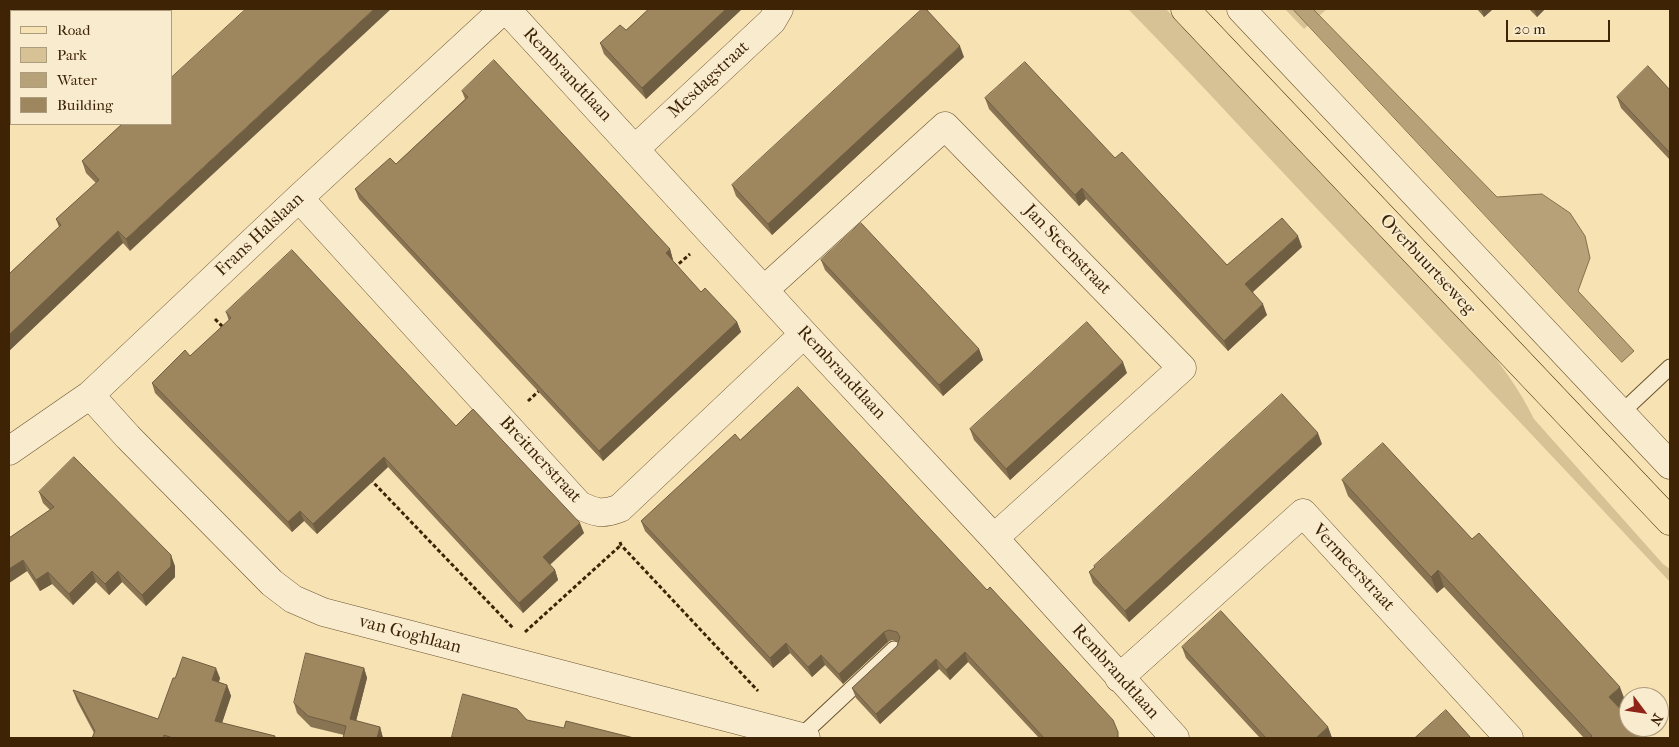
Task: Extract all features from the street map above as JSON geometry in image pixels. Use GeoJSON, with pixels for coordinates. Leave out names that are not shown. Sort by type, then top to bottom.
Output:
{"type":"FeatureCollection","features":[{"type":"Feature","properties":{"kind":"main road","name":"Overbuurtseweg"},"geometry":{"type":"LineString","coordinates":[[1185,9],[1670,521]]}},
{"type":"Feature","properties":{"kind":"street","name":"Rembrandtlaan"},"geometry":{"type":"LineString","coordinates":[[505,9],[994,538],[1175,738]]}},
{"type":"Feature","properties":{"kind":"street","name":"Frans Halslaan"},"geometry":{"type":"LineString","coordinates":[[9,451],[90,396],[299,198],[505,9]]}},
{"type":"Feature","properties":{"kind":"street","name":"Mesdagstraat"},"geometry":{"type":"LineString","coordinates":[[635,149],[772,21],[779,9]]}},
{"type":"Feature","properties":{"kind":"street"},"geometry":{"type":"LineString","coordinates":[[1241,9],[1670,465]]}},
{"type":"Feature","properties":{"kind":"street","name":"Jan Steenstraat"},"geometry":{"type":"LineString","coordinates":[[764,290],[945,126],[1182,368],[994,538]]}},
{"type":"Feature","properties":{"kind":"street","name":"Breitnerstraat"},"geometry":{"type":"LineString","coordinates":[[299,198],[579,505],[605,514],[620,508]]}},
{"type":"Feature","properties":{"kind":"street"},"geometry":{"type":"LineString","coordinates":[[620,508],[804,334]]}},
{"type":"Feature","properties":{"kind":"street","name":"van Goghlaan"},"geometry":{"type":"LineString","coordinates":[[90,396],[272,583],[293,599],[323,612],[803,738]]}},
{"type":"Feature","properties":{"kind":"street","name":"Vermeerstraat"},"geometry":{"type":"LineString","coordinates":[[1119,678],[1303,513],[1509,738]]}},
{"type":"Feature","properties":{"kind":"lane"},"geometry":{"type":"LineString","coordinates":[[1621,413],[1670,367]]}},
{"type":"Feature","properties":{"kind":"lane"},"geometry":{"type":"LineString","coordinates":[[803,738],[894,649]]}},
{"type":"Feature","properties":{"kind":"path"},"geometry":{"type":"LineString","coordinates":[[670,272],[712,233]]}},
{"type":"Feature","properties":{"kind":"path"},"geometry":{"type":"LineString","coordinates":[[194,297],[228,332]]}},
{"type":"Feature","properties":{"kind":"path"},"geometry":{"type":"LineString","coordinates":[[504,423],[541,390]]}},
{"type":"Feature","properties":{"kind":"path"},"geometry":{"type":"LineString","coordinates":[[364,473],[514,629]]}},
{"type":"Feature","properties":{"kind":"path"},"geometry":{"type":"LineString","coordinates":[[620,508],[620,545],[760,694]]}},
{"type":"Feature","properties":{"kind":"path"},"geometry":{"type":"LineString","coordinates":[[521,636],[620,545]]}},
{"type":"Feature","properties":{"kind":"green space"},"geometry":{"type":"Polygon","coordinates":[[[1128,9],[1166,9],[1459,316],[1508,375],[1534,419],[1663,564],[1670,569],[1670,582],[1182,65],[1128,9]]]}},
{"type":"Feature","properties":{"kind":"green space"},"geometry":{"type":"Polygon","coordinates":[[[1285,9],[1327,9],[1304,29],[1285,9]]]}},
{"type":"Feature","properties":{"kind":"water"},"geometry":{"type":"Polygon","coordinates":[[[1293,9],[1313,9],[1497,197],[1542,194],[1570,213],[1585,236],[1590,258],[1578,291],[1634,351],[1622,362],[1293,9]]]}},
{"type":"Feature","properties":{"kind":"building"},"geometry":{"type":"Polygon","coordinates":[[[29,9],[105,9],[104,10],[29,9]]]}},
{"type":"Feature","properties":{"kind":"building"},"geometry":{"type":"Polygon","coordinates":[[[246,9],[374,9],[126,239],[118,231],[9,335],[9,274],[61,225],[56,219],[99,180],[82,161],[121,125],[172,125],[172,77],[246,9]]]}},
{"type":"Feature","properties":{"kind":"building"},"geometry":{"type":"Polygon","coordinates":[[[649,9],[726,9],[642,88],[600,43],[620,25],[626,30],[649,9]]]}},
{"type":"Feature","properties":{"kind":"building"},"geometry":{"type":"Polygon","coordinates":[[[922,9],[926,9],[960,46],[768,224],[732,185],[922,9]]]}},
{"type":"Feature","properties":{"kind":"building"},"geometry":{"type":"Polygon","coordinates":[[[494,60],[670,249],[666,253],[701,292],[705,288],[737,322],[599,451],[355,189],[390,158],[396,164],[468,97],[462,91],[494,60]]]}},
{"type":"Feature","properties":{"kind":"building"},"geometry":{"type":"Polygon","coordinates":[[[1025,62],[1115,158],[1122,152],[1227,265],[1282,218],[1298,236],[1245,284],[1263,304],[1224,341],[1082,188],[1075,195],[985,98],[1025,62]]]}},
{"type":"Feature","properties":{"kind":"building"},"geometry":{"type":"Polygon","coordinates":[[[1648,66],[1670,90],[1670,153],[1617,97],[1648,66]]]}},
{"type":"Feature","properties":{"kind":"building"},"geometry":{"type":"Polygon","coordinates":[[[861,223],[979,349],[939,385],[821,260],[861,223]]]}},
{"type":"Feature","properties":{"kind":"building"},"geometry":{"type":"Polygon","coordinates":[[[292,250],[456,426],[473,409],[580,523],[543,557],[555,570],[519,603],[384,457],[313,524],[300,511],[288,522],[152,383],[185,350],[190,356],[231,318],[226,312],[292,250]]]}},
{"type":"Feature","properties":{"kind":"building"},"geometry":{"type":"Polygon","coordinates":[[[1087,322],[1123,362],[1006,469],[970,429],[1087,322]]]}},
{"type":"Feature","properties":{"kind":"building"},"geometry":{"type":"Polygon","coordinates":[[[798,387],[987,590],[990,587],[1113,720],[1118,732],[1118,738],[1044,738],[965,652],[946,670],[936,659],[876,714],[852,688],[897,646],[900,637],[897,632],[889,630],[884,632],[839,674],[821,655],[808,667],[786,643],[770,658],[641,521],[735,434],[740,440],[798,387]]]}},
{"type":"Feature","properties":{"kind":"building"},"geometry":{"type":"Polygon","coordinates":[[[1282,394],[1318,433],[1125,611],[1089,572],[1282,394]]]}},
{"type":"Feature","properties":{"kind":"building"},"geometry":{"type":"Polygon","coordinates":[[[1383,443],[1472,539],[1479,533],[1620,687],[1609,697],[1619,708],[1619,737],[1648,738],[1590,738],[1592,736],[1438,570],[1431,577],[1342,480],[1383,443]]]}},
{"type":"Feature","properties":{"kind":"building"},"geometry":{"type":"Polygon","coordinates":[[[74,457],[171,555],[171,566],[142,595],[118,571],[105,584],[92,571],[69,594],[48,572],[36,580],[23,560],[9,569],[9,538],[54,507],[39,492],[74,457]]]}},
{"type":"Feature","properties":{"kind":"building"},"geometry":{"type":"Polygon","coordinates":[[[1221,611],[1328,727],[1316,738],[1266,738],[1182,647],[1221,611]]]}},
{"type":"Feature","properties":{"kind":"building"},"geometry":{"type":"Polygon","coordinates":[[[306,653],[364,668],[350,719],[380,727],[377,738],[343,738],[346,726],[308,716],[294,703],[306,653]]]}},
{"type":"Feature","properties":{"kind":"building"},"geometry":{"type":"Polygon","coordinates":[[[183,657],[216,668],[212,680],[227,685],[215,721],[275,736],[274,738],[173,738],[164,735],[163,738],[92,738],[95,731],[73,690],[158,719],[183,657]]]}},
{"type":"Feature","properties":{"kind":"building"},"geometry":{"type":"Polygon","coordinates":[[[463,694],[517,709],[527,720],[564,728],[566,721],[634,738],[452,737],[463,694]]]}},
{"type":"Feature","properties":{"kind":"building"},"geometry":{"type":"Polygon","coordinates":[[[1446,710],[1471,738],[1415,738],[1446,710]]]}}]}
